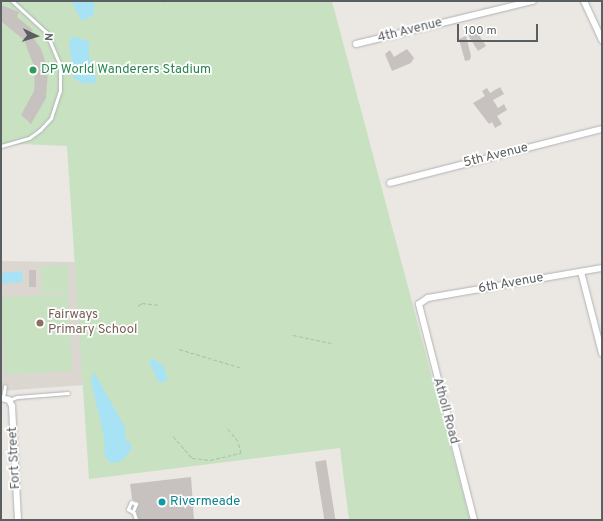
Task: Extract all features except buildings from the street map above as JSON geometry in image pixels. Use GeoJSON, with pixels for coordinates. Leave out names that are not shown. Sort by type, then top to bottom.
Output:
{"type":"FeatureCollection","features":[{"type":"Feature","properties":{"kind":"street","name":"4th Avenue"},"geometry":{"type":"LineString","coordinates":[[356,44],[533,1]]}},
{"type":"Feature","properties":{"kind":"street"},"geometry":{"type":"LineString","coordinates":[[584,1],[602,40]]}},
{"type":"Feature","properties":{"kind":"street","name":"5th Avenue"},"geometry":{"type":"LineString","coordinates":[[390,183],[602,129]]}},
{"type":"Feature","properties":{"kind":"street","name":"6th Avenue"},"geometry":{"type":"LineString","coordinates":[[420,302],[602,268]]}},
{"type":"Feature","properties":{"kind":"street"},"geometry":{"type":"LineString","coordinates":[[581,272],[602,353]]}},
{"type":"Feature","properties":{"kind":"street","name":"Atholl Road"},"geometry":{"type":"LineString","coordinates":[[420,302],[420,314],[474,520]]}},
{"type":"Feature","properties":{"kind":"street","name":"Fort Street"},"geometry":{"type":"LineString","coordinates":[[5,398],[12,406],[18,520]]}},
{"type":"Feature","properties":{"kind":"lane"},"geometry":{"type":"LineString","coordinates":[[1,146],[29,138],[40,130],[51,118],[60,91],[60,65],[46,32],[12,1]]}},
{"type":"Feature","properties":{"kind":"lane"},"geometry":{"type":"LineString","coordinates":[[4,386],[5,398],[68,393]]}},
{"type":"Feature","properties":{"kind":"lane"},"geometry":{"type":"LineString","coordinates":[[132,510],[136,520]]}},
{"type":"Feature","properties":{"kind":"path"},"geometry":{"type":"LineString","coordinates":[[138,306],[142,303],[160,305]]}},
{"type":"Feature","properties":{"kind":"path"},"geometry":{"type":"LineString","coordinates":[[293,335],[331,343]]}},
{"type":"Feature","properties":{"kind":"path"},"geometry":{"type":"LineString","coordinates":[[179,349],[242,368]]}},
{"type":"Feature","properties":{"kind":"path"},"geometry":{"type":"LineString","coordinates":[[174,436],[192,458],[210,460],[241,453],[238,441],[228,429]]}},
{"type":"Feature","properties":{"kind":"shaded area","name":"Fairways Primary School"},"geometry":{"type":"Polygon","coordinates":[[[1,261],[75,262],[84,385],[1,391],[1,261]]]}},
{"type":"Feature","properties":{"kind":"green space"},"geometry":{"type":"Polygon","coordinates":[[[1,1],[332,1],[470,520],[349,520],[340,448],[89,479],[67,146],[22,144],[1,147],[1,1]]]}},
{"type":"Feature","properties":{"kind":"green space"},"geometry":{"type":"Polygon","coordinates":[[[68,265],[69,292],[42,293],[41,266],[68,265]]]}},
{"type":"Feature","properties":{"kind":"green space"},"geometry":{"type":"Polygon","coordinates":[[[68,294],[72,371],[5,374],[1,298],[68,294]]]}},
{"type":"Feature","properties":{"kind":"water"},"geometry":{"type":"Polygon","coordinates":[[[71,1],[94,1],[94,15],[82,21],[71,1]]]}},
{"type":"Feature","properties":{"kind":"water"},"geometry":{"type":"Polygon","coordinates":[[[72,36],[89,41],[89,56],[97,83],[81,83],[74,78],[69,44],[72,36]]]}},
{"type":"Feature","properties":{"kind":"water"},"geometry":{"type":"Polygon","coordinates":[[[22,271],[23,282],[2,284],[1,273],[22,271]]]}},
{"type":"Feature","properties":{"kind":"water"},"geometry":{"type":"Polygon","coordinates":[[[151,358],[163,365],[168,379],[162,383],[158,381],[149,361],[151,358]]]}},
{"type":"Feature","properties":{"kind":"water"},"geometry":{"type":"Polygon","coordinates":[[[94,372],[125,427],[126,442],[131,442],[131,451],[120,462],[111,463],[105,457],[104,437],[91,381],[94,372]]]}},
{"type":"Feature","properties":{"kind":"place","name":"DP World Wanderers Stadium"},"geometry":{"type":"Point","coordinates":[33,70]}},
{"type":"Feature","properties":{"kind":"place","name":"Fairways Primary School"},"geometry":{"type":"Point","coordinates":[40,323]}},
{"type":"Feature","properties":{"kind":"place","name":"Rivermeade"},"geometry":{"type":"Point","coordinates":[162,502]}}]}
